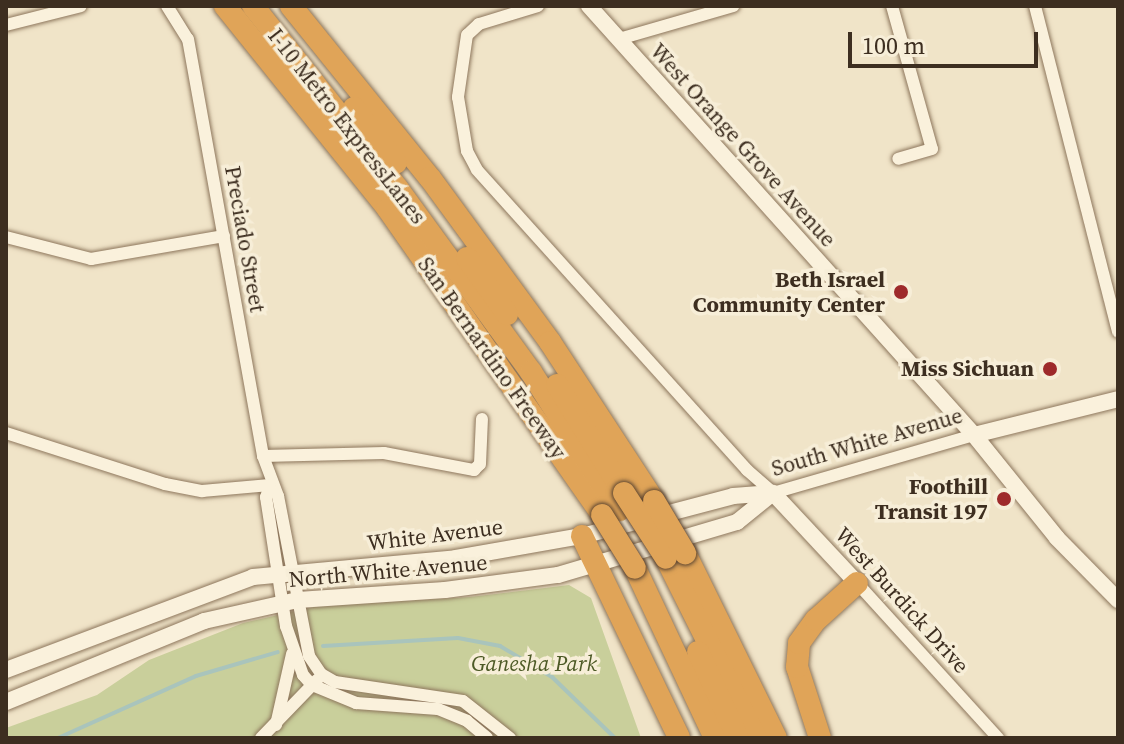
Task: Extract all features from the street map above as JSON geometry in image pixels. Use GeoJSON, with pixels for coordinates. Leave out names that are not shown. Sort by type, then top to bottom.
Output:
{"type":"FeatureCollection","features":[{"type":"Feature","properties":{"kind":"highway","name":"San Bernardino Freeway"},"geometry":{"type":"LineString","coordinates":[[225,6],[388,209],[659,561],[776,738]]}},
{"type":"Feature","properties":{"kind":"highway","name":"I-10 Metro ExpressLanes"},"geometry":{"type":"LineString","coordinates":[[253,6],[398,189],[531,372],[615,506],[659,561],[756,738]]}},
{"type":"Feature","properties":{"kind":"highway","name":"I-10 Metro ExpressLanes"},"geometry":{"type":"LineString","coordinates":[[273,6],[488,287],[615,506]]}},
{"type":"Feature","properties":{"kind":"highway","name":"San Bernardino Freeway"},"geometry":{"type":"LineString","coordinates":[[291,6],[430,178],[550,342],[654,501],[659,561],[715,738]]}},
{"type":"Feature","properties":{"kind":"highway"},"geometry":{"type":"LineString","coordinates":[[582,536],[679,738]]}},
{"type":"Feature","properties":{"kind":"highway","name":"I-10 Metro ExpressLanes"},"geometry":{"type":"LineString","coordinates":[[659,561],[738,738]]}},
{"type":"Feature","properties":{"kind":"highway"},"geometry":{"type":"LineString","coordinates":[[820,738],[797,667],[799,643],[816,620],[857,583]]}},
{"type":"Feature","properties":{"kind":"main road","name":"West Orange Grove Avenue"},"geometry":{"type":"LineString","coordinates":[[589,6],[974,435],[1057,538],[1118,600]]}},
{"type":"Feature","properties":{"kind":"main road","name":"South White Avenue"},"geometry":{"type":"LineString","coordinates":[[974,435],[1118,399]]}},
{"type":"Feature","properties":{"kind":"main road","name":"South White Avenue"},"geometry":{"type":"LineString","coordinates":[[582,536],[733,496],[773,493]]}},
{"type":"Feature","properties":{"kind":"main road","name":"North White Avenue"},"geometry":{"type":"LineString","coordinates":[[6,702],[204,621],[291,601],[445,590],[558,575],[737,522],[773,493]]}},
{"type":"Feature","properties":{"kind":"main road","name":"West Burdick Drive"},"geometry":{"type":"LineString","coordinates":[[773,493],[857,583]]}},
{"type":"Feature","properties":{"kind":"main road","name":"White Avenue"},"geometry":{"type":"LineString","coordinates":[[286,574],[456,558],[582,536]]}},
{"type":"Feature","properties":{"kind":"main road","name":"North White Avenue"},"geometry":{"type":"LineString","coordinates":[[6,670],[241,581],[286,574]]}},
{"type":"Feature","properties":{"kind":"street"},"geometry":{"type":"LineString","coordinates":[[6,25],[81,6]]}},
{"type":"Feature","properties":{"kind":"street","name":"Preciado Street"},"geometry":{"type":"LineString","coordinates":[[167,6],[188,39],[263,456],[270,485],[278,496],[291,601]]}},
{"type":"Feature","properties":{"kind":"street"},"geometry":{"type":"LineString","coordinates":[[538,6],[479,24],[461,48],[459,111],[467,151],[477,170],[747,470],[773,493]]}},
{"type":"Feature","properties":{"kind":"street"},"geometry":{"type":"LineString","coordinates":[[619,39],[733,6]]}},
{"type":"Feature","properties":{"kind":"street"},"geometry":{"type":"LineString","coordinates":[[892,6],[932,149],[898,159]]}},
{"type":"Feature","properties":{"kind":"street"},"geometry":{"type":"LineString","coordinates":[[1035,6],[1118,332]]}},
{"type":"Feature","properties":{"kind":"street"},"geometry":{"type":"LineString","coordinates":[[6,237],[91,259],[224,236]]}},
{"type":"Feature","properties":{"kind":"street"},"geometry":{"type":"LineString","coordinates":[[263,456],[384,453],[474,470],[480,464],[482,419]]}},
{"type":"Feature","properties":{"kind":"street"},"geometry":{"type":"LineString","coordinates":[[6,433],[165,484],[202,491],[270,485]]}},
{"type":"Feature","properties":{"kind":"street","name":"South White Avenue"},"geometry":{"type":"LineString","coordinates":[[773,493],[974,435]]}},
{"type":"Feature","properties":{"kind":"street","name":"West Burdick Drive"},"geometry":{"type":"LineString","coordinates":[[857,583],[998,738]]}},
{"type":"Feature","properties":{"kind":"street"},"geometry":{"type":"LineString","coordinates":[[276,725],[292,651],[291,601]]}},
{"type":"Feature","properties":{"kind":"street"},"geometry":{"type":"LineString","coordinates":[[291,601],[302,636],[321,674],[363,688],[454,698],[510,738]]}},
{"type":"Feature","properties":{"kind":"street"},"geometry":{"type":"LineString","coordinates":[[292,651],[312,685],[356,703],[438,709],[467,721],[487,738]]}},
{"type":"Feature","properties":{"kind":"street"},"geometry":{"type":"LineString","coordinates":[[261,738],[321,674]]}},
{"type":"Feature","properties":{"kind":"green space","name":"Ganesha Park"},"geometry":{"type":"Polygon","coordinates":[[[569,585],[591,598],[641,738],[6,738],[6,728],[97,695],[149,660],[243,623],[318,606],[470,597],[569,585]]]}},
{"type":"Feature","properties":{"kind":"waterway"},"geometry":{"type":"LineString","coordinates":[[323,646],[458,638],[500,646],[552,677],[615,738]]}},
{"type":"Feature","properties":{"kind":"waterway"},"geometry":{"type":"LineString","coordinates":[[58,738],[196,676],[278,652]]}},
{"type":"Feature","properties":{"kind":"place","name":"Beth Israel Community Center"},"geometry":{"type":"Point","coordinates":[901,292]}},
{"type":"Feature","properties":{"kind":"place","name":"Miss Sichuan"},"geometry":{"type":"Point","coordinates":[1050,369]}},
{"type":"Feature","properties":{"kind":"place","name":"Foothill Transit 197"},"geometry":{"type":"Point","coordinates":[1004,499]}}]}
